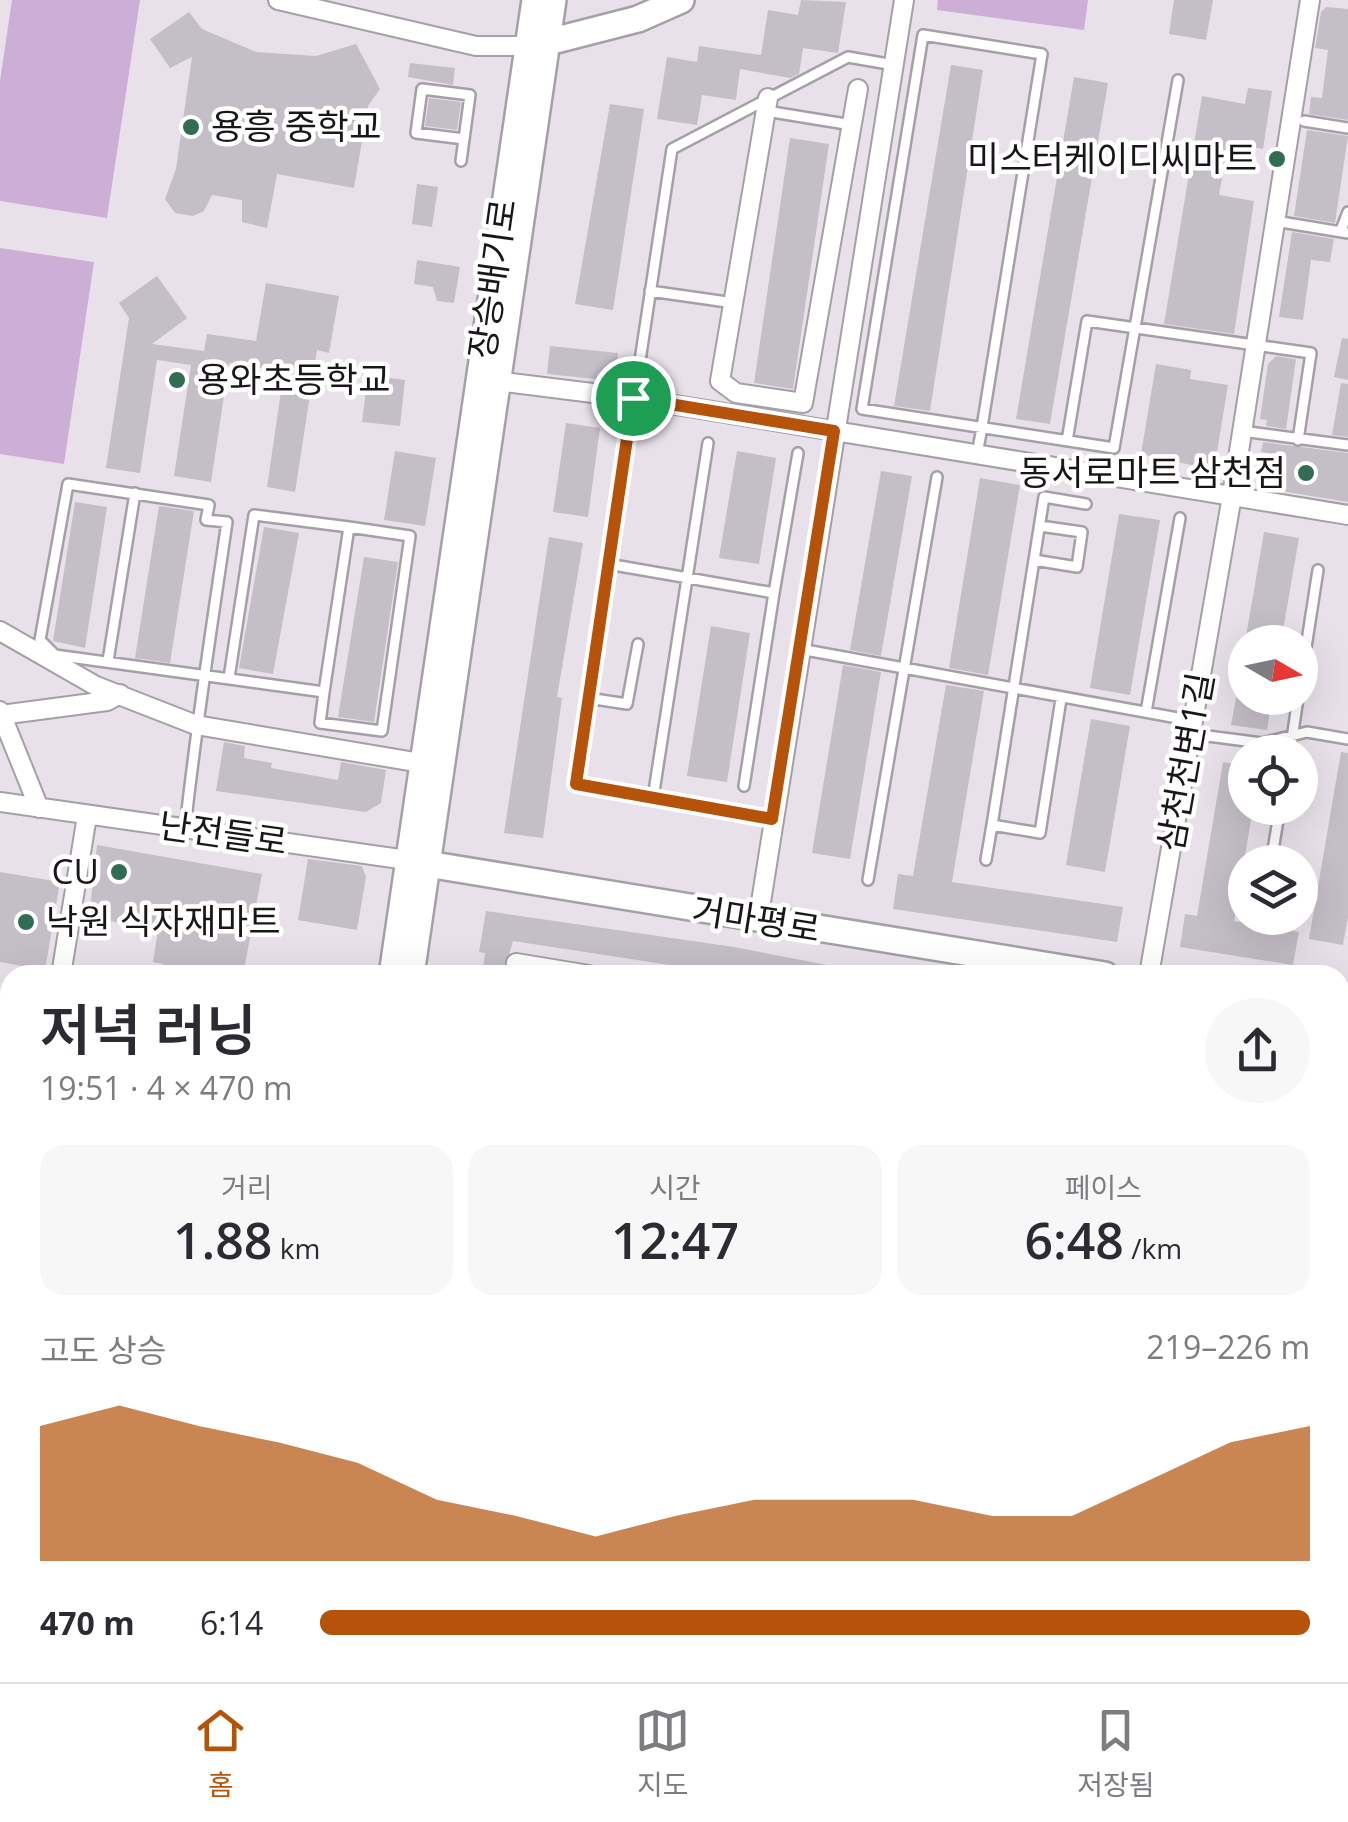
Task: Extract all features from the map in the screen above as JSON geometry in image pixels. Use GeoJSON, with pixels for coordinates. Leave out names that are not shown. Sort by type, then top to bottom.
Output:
{"type":"FeatureCollection","features":[{"type":"Feature","properties":{"kind":"street"},"geometry":{"type":"LineString","coordinates":[[278,0],[476,46],[536,45],[638,19],[681,0]]}},
{"type":"Feature","properties":{"kind":"street"},"geometry":{"type":"LineString","coordinates":[[758,921],[904,0]]}},
{"type":"Feature","properties":{"kind":"street","name":"삼천천변1길"},"geometry":{"type":"LineString","coordinates":[[1151,965],[1232,496],[1310,0]]}},
{"type":"Feature","properties":{"kind":"street","name":"장승배기로"},"geometry":{"type":"LineString","coordinates":[[394,965],[417,862],[543,8]]}},
{"type":"Feature","properties":{"kind":"street"},"geometry":{"type":"LineString","coordinates":[[767,104],[720,381],[736,393],[803,403],[858,88]]}},
{"type":"Feature","properties":{"kind":"street"},"geometry":{"type":"LineString","coordinates":[[488,380],[633,398],[1348,515]]}},
{"type":"Feature","properties":{"kind":"street","name":"장승배기로"},"geometry":{"type":"LineString","coordinates":[[412,965],[422,763],[488,380]]}},
{"type":"Feature","properties":{"kind":"street"},"geometry":{"type":"LineString","coordinates":[[0,630],[96,686],[196,725],[422,763]]}},
{"type":"Feature","properties":{"kind":"street"},"geometry":{"type":"LineString","coordinates":[[38,808],[1,713],[108,701],[120,694]]}},
{"type":"Feature","properties":{"kind":"street","name":"난전들로"},"geometry":{"type":"LineString","coordinates":[[0,802],[417,862]]}},
{"type":"Feature","properties":{"kind":"street"},"geometry":{"type":"LineString","coordinates":[[63,965],[87,816]]}},
{"type":"Feature","properties":{"kind":"street","name":"거마평로"},"geometry":{"type":"LineString","coordinates":[[417,862],[1019,965]]}},
{"type":"Feature","properties":{"kind":"lane"},"geometry":{"type":"LineString","coordinates":[[977,454],[982,427],[1042,54],[923,35],[862,408],[982,427],[1066,441],[1114,448],[1178,80]]}},
{"type":"Feature","properties":{"kind":"lane"},"geometry":{"type":"LineString","coordinates":[[772,819],[576,784],[672,148],[767,104],[848,56],[894,66]]}},
{"type":"Feature","properties":{"kind":"lane"},"geometry":{"type":"LineString","coordinates":[[461,161],[464,139],[470,95],[422,89],[416,133],[464,139]]}},
{"type":"Feature","properties":{"kind":"lane"},"geometry":{"type":"LineString","coordinates":[[767,104],[852,125]]}},
{"type":"Feature","properties":{"kind":"lane"},"geometry":{"type":"LineString","coordinates":[[1304,121],[1348,128]]}},
{"type":"Feature","properties":{"kind":"lane"},"geometry":{"type":"LineString","coordinates":[[1275,221],[1345,232],[1348,212]]}},
{"type":"Feature","properties":{"kind":"lane"},"geometry":{"type":"LineString","coordinates":[[650,291],[734,302]]}},
{"type":"Feature","properties":{"kind":"lane"},"geometry":{"type":"LineString","coordinates":[[1066,441],[1087,321],[1311,353],[1298,440]]}},
{"type":"Feature","properties":{"kind":"lane"},"geometry":{"type":"LineString","coordinates":[[1242,432],[1348,445]]}},
{"type":"Feature","properties":{"kind":"lane"},"geometry":{"type":"LineString","coordinates":[[653,798],[708,443]]}},
{"type":"Feature","properties":{"kind":"lane"},"geometry":{"type":"LineString","coordinates":[[744,786],[798,453]]}},
{"type":"Feature","properties":{"kind":"lane"},"geometry":{"type":"LineString","coordinates":[[868,880],[937,478]]}},
{"type":"Feature","properties":{"kind":"lane"},"geometry":{"type":"LineString","coordinates":[[185,829],[196,725],[204,674],[228,522],[206,520],[209,504],[68,484],[40,640],[55,654],[204,674],[324,692]]}},
{"type":"Feature","properties":{"kind":"lane"},"geometry":{"type":"LineString","coordinates":[[108,661],[135,494]]}},
{"type":"Feature","properties":{"kind":"lane"},"geometry":{"type":"LineString","coordinates":[[986,860],[1044,497],[1086,504]]}},
{"type":"Feature","properties":{"kind":"lane"},"geometry":{"type":"LineString","coordinates":[[229,678],[254,515],[349,527],[410,536],[382,731],[320,723],[349,527]]}},
{"type":"Feature","properties":{"kind":"lane"},"geometry":{"type":"LineString","coordinates":[[1146,712],[1180,518]]}},
{"type":"Feature","properties":{"kind":"lane"},"geometry":{"type":"LineString","coordinates":[[1034,560],[1077,567],[1082,532],[1040,526]]}},
{"type":"Feature","properties":{"kind":"lane"},"geometry":{"type":"LineString","coordinates":[[608,564],[688,582],[774,594]]}},
{"type":"Feature","properties":{"kind":"lane"},"geometry":{"type":"LineString","coordinates":[[1309,625],[1318,570]]}},
{"type":"Feature","properties":{"kind":"lane"},"geometry":{"type":"LineString","coordinates":[[588,698],[627,704],[638,644]]}},
{"type":"Feature","properties":{"kind":"lane"},"geometry":{"type":"LineString","coordinates":[[800,649],[1146,712],[1228,735]]}},
{"type":"Feature","properties":{"kind":"lane"},"geometry":{"type":"LineString","coordinates":[[992,825],[1040,833],[1061,698]]}},
{"type":"Feature","properties":{"kind":"lane"},"geometry":{"type":"LineString","coordinates":[[1296,735],[1307,732],[1348,739]]}},
{"type":"Feature","properties":{"kind":"green space"},"geometry":{"type":"Polygon","coordinates":[[[12,0],[140,0],[107,218],[0,201],[0,81],[12,0]]]}},
{"type":"Feature","properties":{"kind":"green space"},"geometry":{"type":"Polygon","coordinates":[[[938,0],[1088,0],[1084,30],[937,10],[938,0]]]}},
{"type":"Feature","properties":{"kind":"green space"},"geometry":{"type":"Polygon","coordinates":[[[0,248],[94,262],[64,464],[0,454],[0,248]]]}},
{"type":"Feature","properties":{"kind":"building"},"geometry":{"type":"Polygon","coordinates":[[[801,0],[846,2],[838,53],[803,48],[799,74],[790,78],[740,69],[736,100],[702,95],[697,125],[657,119],[667,57],[697,62],[699,46],[761,55],[768,10],[798,15],[801,0]]]}},
{"type":"Feature","properties":{"kind":"building"},"geometry":{"type":"Polygon","coordinates":[[[1174,0],[1213,0],[1206,40],[1169,34],[1174,0]]]}},
{"type":"Feature","properties":{"kind":"building"},"geometry":{"type":"Polygon","coordinates":[[[1326,7],[1348,9],[1348,120],[1309,114],[1311,97],[1322,98],[1328,50],[1315,48],[1321,12],[1326,7]]]}},
{"type":"Feature","properties":{"kind":"building"},"geometry":{"type":"Polygon","coordinates":[[[189,12],[202,29],[256,52],[316,56],[356,44],[380,89],[368,106],[354,188],[277,174],[267,228],[242,222],[242,200],[212,195],[204,211],[193,216],[175,213],[165,199],[176,169],[192,57],[170,68],[150,39],[189,12]]]}},
{"type":"Feature","properties":{"kind":"building"},"geometry":{"type":"Polygon","coordinates":[[[410,63],[455,68],[453,85],[408,77],[410,63]]]}},
{"type":"Feature","properties":{"kind":"building"},"geometry":{"type":"Polygon","coordinates":[[[951,65],[983,70],[930,411],[894,406],[951,65]]]}},
{"type":"Feature","properties":{"kind":"building"},"geometry":{"type":"Polygon","coordinates":[[[1074,77],[1108,83],[1050,424],[1016,419],[1074,77]]]}},
{"type":"Feature","properties":{"kind":"building"},"geometry":{"type":"Polygon","coordinates":[[[1248,88],[1272,91],[1263,149],[1228,143],[1219,195],[1254,201],[1234,334],[1164,324],[1202,96],[1245,104],[1248,88]]]}},
{"type":"Feature","properties":{"kind":"building"},"geometry":{"type":"Polygon","coordinates":[[[429,98],[461,102],[457,130],[425,126],[429,98]]]}},
{"type":"Feature","properties":{"kind":"building"},"geometry":{"type":"Polygon","coordinates":[[[610,104],[644,109],[613,310],[575,304],[610,104]]]}},
{"type":"Feature","properties":{"kind":"building"},"geometry":{"type":"Polygon","coordinates":[[[1307,130],[1348,136],[1335,223],[1294,216],[1307,130]]]}},
{"type":"Feature","properties":{"kind":"building"},"geometry":{"type":"Polygon","coordinates":[[[790,138],[829,144],[793,389],[754,383],[790,138]]]}},
{"type":"Feature","properties":{"kind":"building"},"geometry":{"type":"Polygon","coordinates":[[[417,184],[438,187],[432,227],[412,224],[417,184]]]}},
{"type":"Feature","properties":{"kind":"building"},"geometry":{"type":"Polygon","coordinates":[[[1292,232],[1334,239],[1330,262],[1311,260],[1303,320],[1279,317],[1292,232]]]}},
{"type":"Feature","properties":{"kind":"building"},"geometry":{"type":"Polygon","coordinates":[[[417,260],[460,267],[454,303],[437,301],[433,287],[414,284],[417,260]]]}},
{"type":"Feature","properties":{"kind":"building"},"geometry":{"type":"Polygon","coordinates":[[[157,276],[187,318],[152,344],[204,351],[207,334],[256,341],[266,283],[339,296],[329,353],[317,350],[295,492],[267,487],[284,371],[229,363],[211,482],[174,476],[191,365],[157,360],[140,473],[106,468],[129,318],[119,303],[157,276]]]}},
{"type":"Feature","properties":{"kind":"building"},"geometry":{"type":"Polygon","coordinates":[[[1342,338],[1348,339],[1348,380],[1334,377],[1342,338]]]}},
{"type":"Feature","properties":{"kind":"building"},"geometry":{"type":"Polygon","coordinates":[[[550,346],[618,353],[615,381],[547,374],[550,346]]]}},
{"type":"Feature","properties":{"kind":"building"},"geometry":{"type":"Polygon","coordinates":[[[1276,356],[1296,359],[1286,429],[1266,426],[1267,420],[1260,419],[1268,364],[1276,356]]]}},
{"type":"Feature","properties":{"kind":"building"},"geometry":{"type":"Polygon","coordinates":[[[1156,364],[1191,370],[1190,379],[1228,385],[1214,470],[1141,454],[1156,364]]]}},
{"type":"Feature","properties":{"kind":"building"},"geometry":{"type":"Polygon","coordinates":[[[368,375],[405,380],[400,426],[362,422],[368,375]]]}},
{"type":"Feature","properties":{"kind":"building"},"geometry":{"type":"Polygon","coordinates":[[[1341,383],[1348,384],[1348,437],[1332,435],[1341,383]]]}},
{"type":"Feature","properties":{"kind":"building"},"geometry":{"type":"Polygon","coordinates":[[[566,423],[600,428],[588,517],[553,512],[566,423]]]}},
{"type":"Feature","properties":{"kind":"building","name":"동서로마트 삼천점"},"geometry":{"type":"Polygon","coordinates":[[[1263,442],[1348,453],[1348,502],[1262,488],[1268,453],[1261,452],[1263,442]]]}},
{"type":"Feature","properties":{"kind":"building"},"geometry":{"type":"Polygon","coordinates":[[[395,451],[436,458],[425,526],[384,520],[395,451]]]}},
{"type":"Feature","properties":{"kind":"building"},"geometry":{"type":"Polygon","coordinates":[[[737,451],[776,458],[759,564],[719,558],[737,451]]]}},
{"type":"Feature","properties":{"kind":"building"},"geometry":{"type":"Polygon","coordinates":[[[881,471],[912,476],[881,656],[850,650],[881,471]]]}},
{"type":"Feature","properties":{"kind":"building"},"geometry":{"type":"Polygon","coordinates":[[[980,478],[1020,485],[988,675],[949,668],[980,478]]]}},
{"type":"Feature","properties":{"kind":"building"},"geometry":{"type":"Polygon","coordinates":[[[75,502],[107,507],[85,648],[53,641],[75,502]]]}},
{"type":"Feature","properties":{"kind":"building"},"geometry":{"type":"Polygon","coordinates":[[[159,506],[194,511],[170,663],[135,658],[159,506]]]}},
{"type":"Feature","properties":{"kind":"building"},"geometry":{"type":"Polygon","coordinates":[[[1119,514],[1160,520],[1130,695],[1090,688],[1119,514]]]}},
{"type":"Feature","properties":{"kind":"building"},"geometry":{"type":"Polygon","coordinates":[[[264,527],[299,533],[273,674],[239,668],[264,527]]]}},
{"type":"Feature","properties":{"kind":"building"},"geometry":{"type":"Polygon","coordinates":[[[1264,532],[1299,538],[1284,625],[1248,625],[1264,532]]]}},
{"type":"Feature","properties":{"kind":"building"},"geometry":{"type":"Polygon","coordinates":[[[549,537],[583,543],[557,697],[562,698],[543,838],[504,833],[549,537]]]}},
{"type":"Feature","properties":{"kind":"building"},"geometry":{"type":"Polygon","coordinates":[[[364,557],[398,562],[374,722],[338,717],[364,557]]]}},
{"type":"Feature","properties":{"kind":"building"},"geometry":{"type":"Polygon","coordinates":[[[711,626],[750,633],[727,782],[687,776],[711,626]]]}},
{"type":"Feature","properties":{"kind":"building"},"geometry":{"type":"Polygon","coordinates":[[[843,665],[881,672],[850,859],[812,853],[843,665]]]}},
{"type":"Feature","properties":{"kind":"building"},"geometry":{"type":"Polygon","coordinates":[[[946,685],[984,691],[952,882],[1123,907],[1117,942],[893,909],[898,874],[913,876],[946,685]]]}},
{"type":"Feature","properties":{"kind":"building"},"geometry":{"type":"Polygon","coordinates":[[[1233,715],[1269,715],[1267,730],[1231,725],[1233,715]]]}},
{"type":"Feature","properties":{"kind":"building"},"geometry":{"type":"Polygon","coordinates":[[[1091,719],[1130,726],[1105,872],[1066,865],[1091,719]]]}},
{"type":"Feature","properties":{"kind":"building"},"geometry":{"type":"Polygon","coordinates":[[[224,742],[245,746],[244,758],[272,763],[271,768],[338,780],[341,762],[386,770],[381,803],[366,812],[216,791],[224,742]]]}},
{"type":"Feature","properties":{"kind":"building"},"geometry":{"type":"Polygon","coordinates":[[[1341,752],[1348,753],[1348,917],[1343,945],[1309,939],[1310,935],[1318,935],[1318,886],[1341,752]]]}},
{"type":"Feature","properties":{"kind":"building"},"geometry":{"type":"Polygon","coordinates":[[[1223,762],[1228,763],[1228,825],[1250,825],[1247,845],[1228,845],[1228,935],[1298,935],[1293,965],[1180,947],[1185,914],[1197,916],[1223,762]]]}},
{"type":"Feature","properties":{"kind":"building"},"geometry":{"type":"Polygon","coordinates":[[[97,845],[262,874],[245,965],[153,962],[158,930],[89,917],[97,845]]]}},
{"type":"Feature","properties":{"kind":"building"},"geometry":{"type":"Polygon","coordinates":[[[308,859],[362,866],[366,877],[357,930],[298,920],[308,859]]]}},
{"type":"Feature","properties":{"kind":"building","name":"낙원 식자재마트"},"geometry":{"type":"Polygon","coordinates":[[[0,872],[60,882],[46,965],[0,962],[0,872]]]}},
{"type":"Feature","properties":{"kind":"building"},"geometry":{"type":"Polygon","coordinates":[[[486,911],[734,947],[827,965],[670,965],[513,941],[506,965],[483,965],[485,953],[479,952],[486,911]]]}},
{"type":"Feature","properties":{"kind":"place","name":"용흥 중학교"},"geometry":{"type":"Point","coordinates":[191,127]}},
{"type":"Feature","properties":{"kind":"place","name":"미스터케이디씨마트"},"geometry":{"type":"Point","coordinates":[1277,159]}},
{"type":"Feature","properties":{"kind":"place","name":"용와초등학교"},"geometry":{"type":"Point","coordinates":[177,380]}},
{"type":"Feature","properties":{"kind":"place","name":"동서로마트 삼천점"},"geometry":{"type":"Point","coordinates":[1306,473]}},
{"type":"Feature","properties":{"kind":"place","name":"CU"},"geometry":{"type":"Point","coordinates":[119,872]}},
{"type":"Feature","properties":{"kind":"place","name":"낙원 식자재마트"},"geometry":{"type":"Point","coordinates":[26,922]}},
{"type":"Feature","properties":{"kind":"route"},"geometry":{"type":"LineString","coordinates":[[633,398],[834,431],[772,819],[576,784],[633,398]]}}]}
